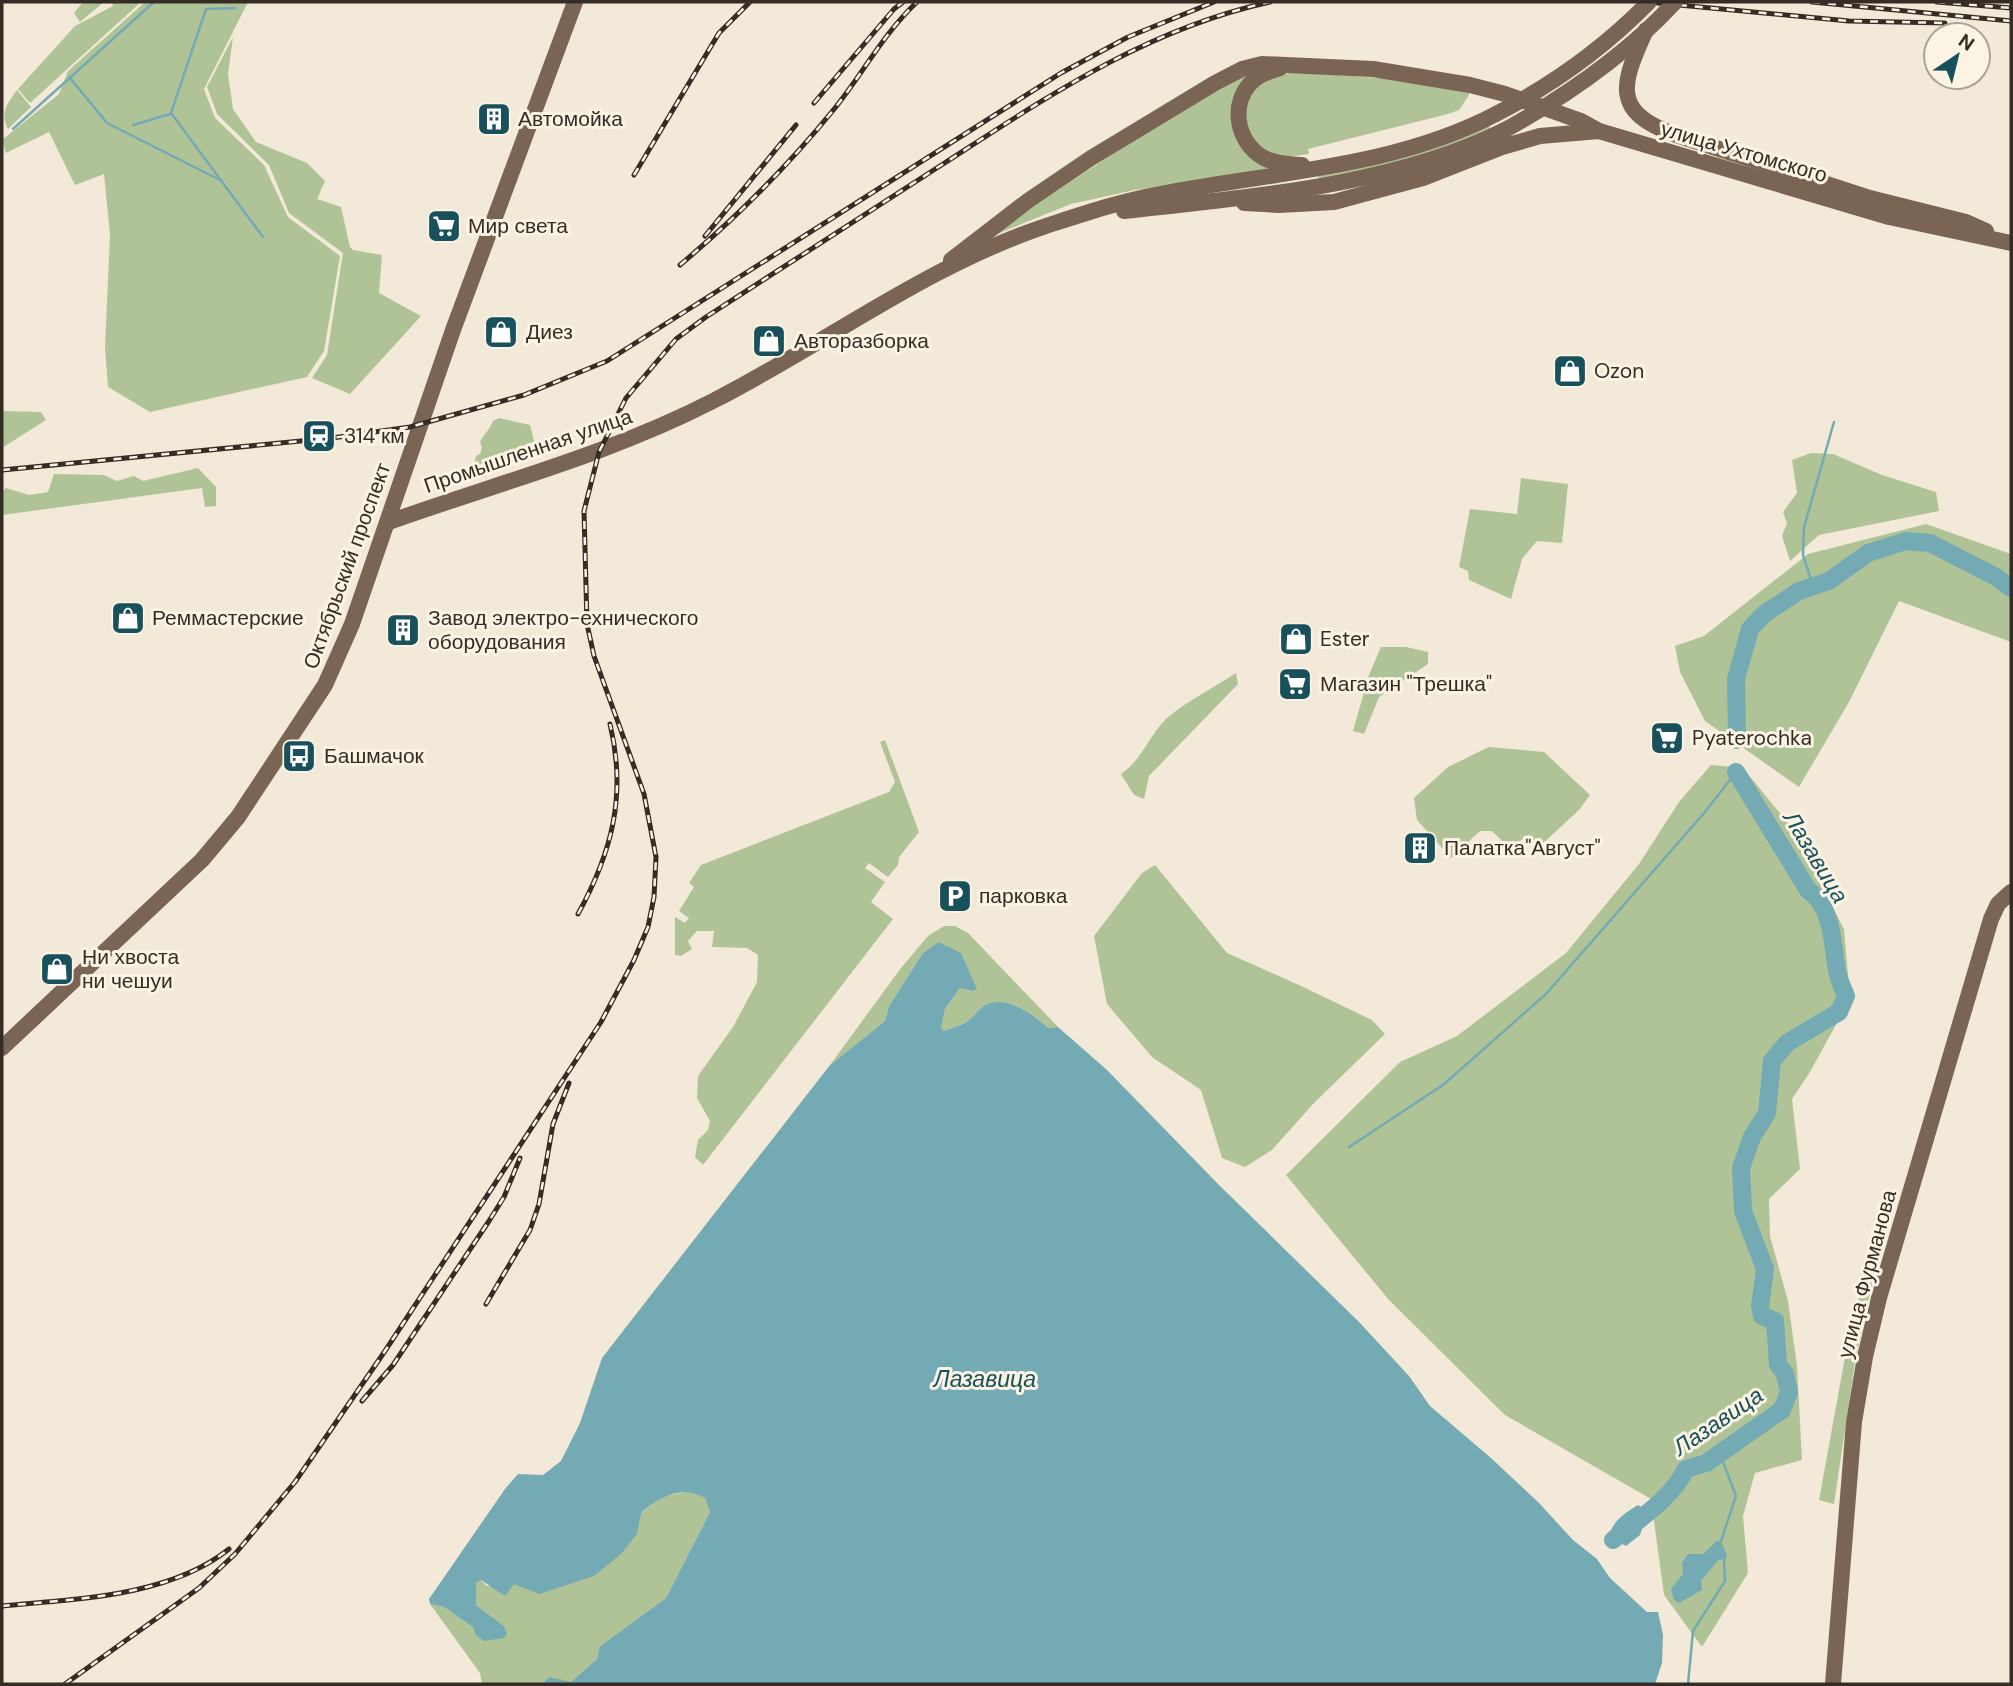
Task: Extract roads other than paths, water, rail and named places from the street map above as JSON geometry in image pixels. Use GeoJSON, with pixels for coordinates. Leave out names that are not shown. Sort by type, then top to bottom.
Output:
{"type":"FeatureCollection","features":[{"type":"Feature","properties":{"kind":"main road","name":"Октябрьский проспект"},"geometry":{"type":"LineString","coordinates":[[2,1048],[202,860],[238,817],[325,685],[352,624],[453,330],[575,2]]}},
{"type":"Feature","properties":{"kind":"main road"},"geometry":{"type":"LineString","coordinates":[[936,273],[1001,243],[1108,206],[1161,194],[1325,167],[1451,135],[1538,91],[1606,42],[1649,2]]}},
{"type":"Feature","properties":{"kind":"main road"},"geometry":{"type":"LineString","coordinates":[[1080,216],[1353,180],[1430,160],[1504,130],[1550,104],[1590,78],[1675,2]]}},
{"type":"Feature","properties":{"kind":"main road"},"geometry":{"type":"LineString","coordinates":[[1646,30],[1626,77],[1626,89],[1633,108],[1646,122],[1659,129],[1870,198],[1966,222],[2010,243]]}},
{"type":"Feature","properties":{"kind":"main road"},"geometry":{"type":"LineString","coordinates":[[936,273],[964,248],[1054,182],[1215,83],[1242,69],[1262,64],[1299,65]]}},
{"type":"Feature","properties":{"kind":"main road"},"geometry":{"type":"LineString","coordinates":[[1299,65],[1265,73],[1254,79],[1241,100],[1238,111],[1242,135],[1264,158],[1281,164],[1325,167]]}},
{"type":"Feature","properties":{"kind":"main road","name":"улица Ухтомского"},"geometry":{"type":"LineString","coordinates":[[1299,65],[1385,71],[1471,85],[1581,121],[1599,131],[1889,217],[2010,243]]}},
{"type":"Feature","properties":{"kind":"main road"},"geometry":{"type":"LineString","coordinates":[[1210,200],[1279,205],[1334,202],[1423,178],[1502,147],[1540,136],[1599,131]]}},
{"type":"Feature","properties":{"kind":"main road","name":"Промышленная улица"},"geometry":{"type":"LineString","coordinates":[[389,522],[599,452],[713,402],[936,273]]}},
{"type":"Feature","properties":{"kind":"main road","name":"улица Фурманова"},"geometry":{"type":"LineString","coordinates":[[1833,1684],[1854,1422],[1865,1357],[1879,1297],[1991,919],[1998,904],[2011,892]]}},
{"type":"Feature","properties":{"kind":"water","name":"Лазавица"},"geometry":{"type":"Polygon","coordinates":[[[938,942],[961,953],[977,989],[972,991],[960,988],[945,1009],[941,1028],[944,1031],[964,1023],[986,1004],[998,1002],[1014,1005],[1048,1028],[1058,1027],[1107,1070],[1219,1185],[1359,1322],[1409,1376],[1430,1406],[1539,1503],[1573,1540],[1597,1559],[1610,1578],[1647,1612],[1658,1612],[1663,1635],[1662,1663],[1655,1684],[542,1684],[549,1677],[571,1682],[597,1659],[600,1646],[666,1598],[710,1512],[705,1498],[688,1492],[672,1494],[642,1511],[637,1534],[621,1554],[594,1576],[539,1594],[514,1584],[505,1596],[481,1580],[476,1583],[476,1605],[504,1626],[507,1634],[504,1638],[484,1641],[476,1635],[473,1627],[444,1607],[430,1604],[429,1599],[518,1474],[543,1475],[561,1461],[580,1423],[602,1358],[830,1065],[885,1021],[889,1006],[923,953],[938,942]]]}},
{"type":"Feature","properties":{"kind":"water"},"geometry":{"type":"Polygon","coordinates":[[[1638,1505],[1652,1515],[1644,1522],[1640,1535],[1626,1546],[1609,1537],[1616,1522],[1638,1505]]]}},
{"type":"Feature","properties":{"kind":"water"},"geometry":{"type":"Polygon","coordinates":[[[1717,1541],[1721,1542],[1726,1559],[1718,1560],[1701,1581],[1702,1590],[1679,1603],[1674,1600],[1671,1589],[1683,1574],[1682,1563],[1688,1554],[1703,1554],[1717,1541]]]}},
{"type":"Feature","properties":{"kind":"waterway"},"geometry":{"type":"LineString","coordinates":[[13,129],[154,2]]}},
{"type":"Feature","properties":{"kind":"waterway"},"geometry":{"type":"LineString","coordinates":[[235,8],[206,9],[171,113],[263,237]]}},
{"type":"Feature","properties":{"kind":"waterway"},"geometry":{"type":"LineString","coordinates":[[70,78],[107,123],[220,180]]}},
{"type":"Feature","properties":{"kind":"waterway"},"geometry":{"type":"LineString","coordinates":[[133,125],[170,114]]}},
{"type":"Feature","properties":{"kind":"waterway"},"geometry":{"type":"LineString","coordinates":[[1813,586],[1803,555],[1804,527],[1834,422]]}},
{"type":"Feature","properties":{"kind":"waterway","name":"Лазавица"},"geometry":{"type":"LineString","coordinates":[[1737,740],[1736,679],[1750,629],[1764,614],[1799,591],[1829,581],[1868,553],[1906,541],[1930,543],[1996,577],[2011,588]]}},
{"type":"Feature","properties":{"kind":"waterway"},"geometry":{"type":"LineString","coordinates":[[1349,1147],[1443,1085],[1546,994],[1705,812],[1736,772]]}},
{"type":"Feature","properties":{"kind":"waterway","name":"Лазавица"},"geometry":{"type":"LineString","coordinates":[[1613,1540],[1664,1499],[1686,1469],[1706,1463],[1782,1410],[1789,1392],[1785,1374],[1778,1364],[1775,1321],[1762,1316],[1760,1306],[1765,1269],[1743,1211],[1741,1168],[1752,1137],[1767,1113],[1772,1061],[1787,1043],[1839,1012],[1846,996],[1838,977],[1827,916],[1816,897],[1808,890],[1736,772]]}},
{"type":"Feature","properties":{"kind":"waterway"},"geometry":{"type":"LineString","coordinates":[[1720,1454],[1736,1496],[1720,1544]]}},
{"type":"Feature","properties":{"kind":"waterway"},"geometry":{"type":"LineString","coordinates":[[1688,1684],[1693,1631],[1725,1581],[1724,1558]]}},
{"type":"Feature","properties":{"kind":"railway"},"geometry":{"type":"LineString","coordinates":[[634,175],[719,33],[750,2]]}},
{"type":"Feature","properties":{"kind":"railway"},"geometry":{"type":"LineString","coordinates":[[814,103],[894,9],[903,2]]}},
{"type":"Feature","properties":{"kind":"railway"},"geometry":{"type":"LineString","coordinates":[[680,265],[742,210],[799,150],[835,108],[894,27],[917,2]]}},
{"type":"Feature","properties":{"kind":"railway"},"geometry":{"type":"LineString","coordinates":[[2,470],[332,438],[410,427],[524,395],[607,361],[1061,73],[1128,37],[1214,2]]}},
{"type":"Feature","properties":{"kind":"railway"},"geometry":{"type":"LineString","coordinates":[[65,1684],[199,1588],[235,1554],[295,1482],[385,1351],[601,1022],[634,960],[648,927],[654,897],[656,857],[644,794],[594,656],[587,624],[584,511],[599,452],[626,398],[676,339],[706,317],[1059,90],[1139,47],[1181,29],[1270,2]]}},
{"type":"Feature","properties":{"kind":"railway"},"geometry":{"type":"LineString","coordinates":[[1647,2],[1849,21],[1922,23]]}},
{"type":"Feature","properties":{"kind":"railway"},"geometry":{"type":"LineString","coordinates":[[1812,2],[2011,21]]}},
{"type":"Feature","properties":{"kind":"railway"},"geometry":{"type":"LineString","coordinates":[[1937,2],[2011,8]]}},
{"type":"Feature","properties":{"kind":"railway"},"geometry":{"type":"LineString","coordinates":[[705,236],[796,125]]}},
{"type":"Feature","properties":{"kind":"railway"},"geometry":{"type":"LineString","coordinates":[[578,914],[600,868],[613,822],[617,775],[610,724]]}},
{"type":"Feature","properties":{"kind":"railway"},"geometry":{"type":"LineString","coordinates":[[486,1304],[530,1230],[539,1204],[553,1124],[569,1083]]}},
{"type":"Feature","properties":{"kind":"railway"},"geometry":{"type":"LineString","coordinates":[[362,1401],[393,1365],[489,1221],[504,1197],[520,1158]]}},
{"type":"Feature","properties":{"kind":"railway"},"geometry":{"type":"LineString","coordinates":[[2,1606],[90,1598],[150,1586],[205,1565],[229,1549]]}},
{"type":"Feature","properties":{"kind":"place","name":"Автомойка"},"geometry":{"type":"Point","coordinates":[494,119]}},
{"type":"Feature","properties":{"kind":"place","name":"Мир света"},"geometry":{"type":"Point","coordinates":[444,226]}},
{"type":"Feature","properties":{"kind":"place","name":"Диез"},"geometry":{"type":"Point","coordinates":[501,332]}},
{"type":"Feature","properties":{"kind":"place","name":"Авторазборка"},"geometry":{"type":"Point","coordinates":[769,341]}},
{"type":"Feature","properties":{"kind":"place","name":"Ozon"},"geometry":{"type":"Point","coordinates":[1570,371]}},
{"type":"Feature","properties":{"kind":"place","name":"314 км"},"geometry":{"type":"Point","coordinates":[319,436]}},
{"type":"Feature","properties":{"kind":"place","name":"Реммастерские"},"geometry":{"type":"Point","coordinates":[128,618]}},
{"type":"Feature","properties":{"kind":"place","name":"Завод электро-ехнического оборудования"},"geometry":{"type":"Point","coordinates":[403,630]}},
{"type":"Feature","properties":{"kind":"place","name":"Ester"},"geometry":{"type":"Point","coordinates":[1296,639]}},
{"type":"Feature","properties":{"kind":"place","name":"Магазин \"Трешка\""},"geometry":{"type":"Point","coordinates":[1295,684]}},
{"type":"Feature","properties":{"kind":"place","name":"Pyaterochka"},"geometry":{"type":"Point","coordinates":[1667,738]}},
{"type":"Feature","properties":{"kind":"place","name":"Башмачок"},"geometry":{"type":"Point","coordinates":[299,756]}},
{"type":"Feature","properties":{"kind":"place","name":"Палатка\"Август\""},"geometry":{"type":"Point","coordinates":[1420,848]}},
{"type":"Feature","properties":{"kind":"place","name":"парковка"},"geometry":{"type":"Point","coordinates":[955,896]}},
{"type":"Feature","properties":{"kind":"place","name":"Ни хвоста ни чешуи"},"geometry":{"type":"Point","coordinates":[57,969]}}]}
